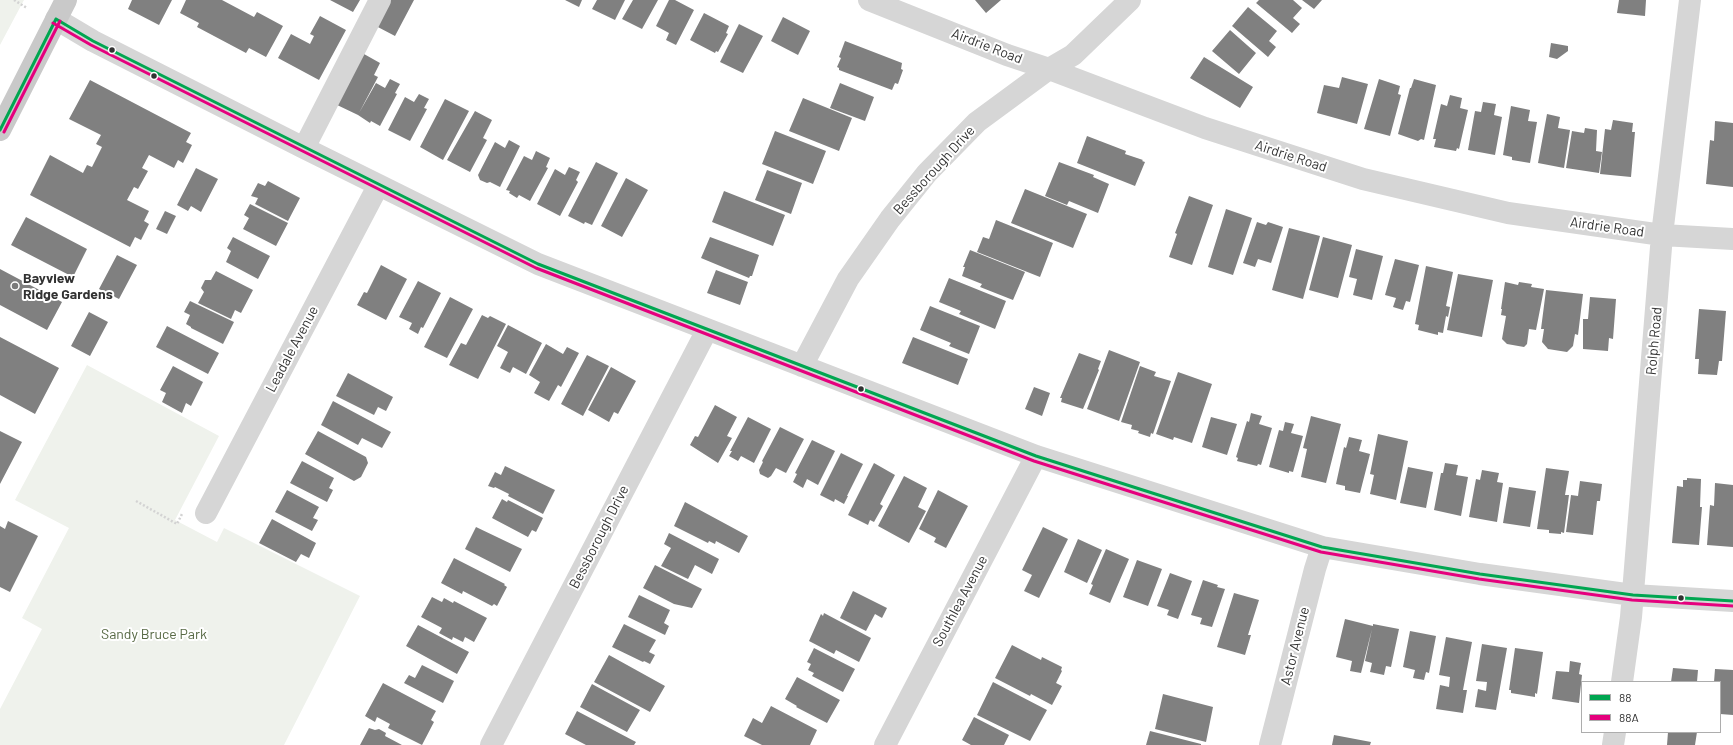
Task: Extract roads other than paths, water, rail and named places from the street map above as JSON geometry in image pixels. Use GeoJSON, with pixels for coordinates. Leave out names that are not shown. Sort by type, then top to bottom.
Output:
{"type":"FeatureCollection","features":[{"type":"Feature","properties":{"kind":"main road"},"geometry":{"type":"LineString","coordinates":[[0,130],[66,0]]}},
{"type":"Feature","properties":{"kind":"street"},"geometry":{"type":"LineString","coordinates":[[304,148],[380,0]]}},
{"type":"Feature","properties":{"kind":"street","name":"Airdrie Road"},"geometry":{"type":"LineString","coordinates":[[869,0],[1007,55],[1049,69],[1205,128],[1363,179],[1508,213],[1662,235],[1733,239]]}},
{"type":"Feature","properties":{"kind":"street","name":"Bessborough Drive"},"geometry":{"type":"LineString","coordinates":[[802,366],[848,279],[890,219],[927,173],[977,122],[1049,69],[1073,55],[1130,0]]}},
{"type":"Feature","properties":{"kind":"street","name":"Rolph Road"},"geometry":{"type":"LineString","coordinates":[[1622,681],[1633,595],[1662,235],[1690,0]]}},
{"type":"Feature","properties":{"kind":"street"},"geometry":{"type":"LineString","coordinates":[[56,19],[93,41],[378,186],[538,264],[1036,456],[1322,547],[1480,574],[1633,595],[1733,601]]}},
{"type":"Feature","properties":{"kind":"street","name":"Leadale Avenue"},"geometry":{"type":"LineString","coordinates":[[206,513],[378,186]]}},
{"type":"Feature","properties":{"kind":"street","name":"Bessborough Drive"},"geometry":{"type":"LineString","coordinates":[[491,745],[706,330]]}},
{"type":"Feature","properties":{"kind":"street","name":"Southlea Avenue"},"geometry":{"type":"LineString","coordinates":[[885,745],[1036,456]]}},
{"type":"Feature","properties":{"kind":"street","name":"Astor Avenue"},"geometry":{"type":"LineString","coordinates":[[1270,745],[1322,547]]}},
{"type":"Feature","properties":{"kind":"street"},"geometry":{"type":"LineString","coordinates":[[1613,745],[1615,733]]}},
{"type":"Feature","properties":{"kind":"place","name":"Bayview Ridge Gardens"},"geometry":{"type":"Point","coordinates":[15,286]}},
{"type":"Feature","properties":{"kind":"park label","name":"Sandy Bruce Park"},"geometry":{"type":"Point","coordinates":[154,634]}}]}
